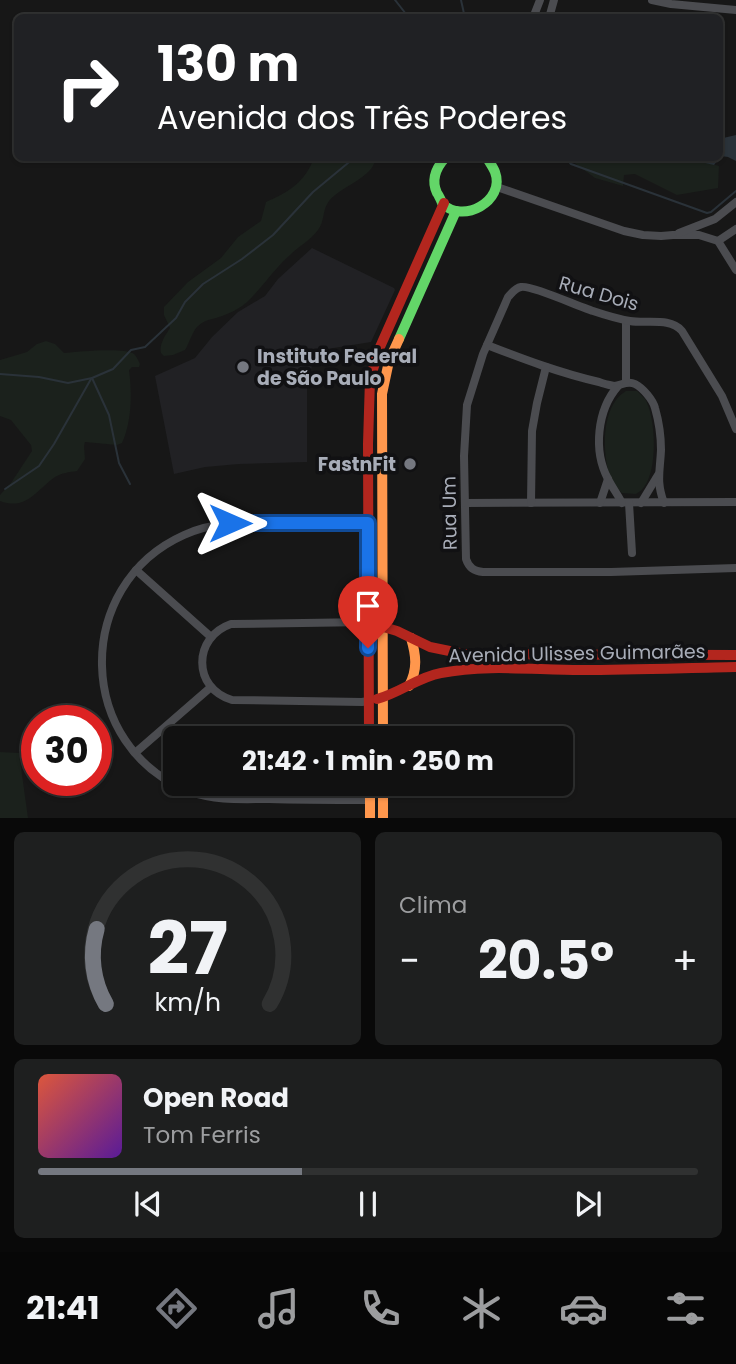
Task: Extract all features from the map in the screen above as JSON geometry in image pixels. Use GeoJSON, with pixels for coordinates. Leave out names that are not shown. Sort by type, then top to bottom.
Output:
{"type":"FeatureCollection","features":[{"type":"Feature","properties":{"kind":"street"},"geometry":{"type":"LineString","coordinates":[[652,0],[736,10]]}},
{"type":"Feature","properties":{"kind":"street"},"geometry":{"type":"LineString","coordinates":[[442,161],[437,167],[435,177],[438,195],[456,211],[466,212],[477,210],[493,197],[497,177],[490,161]]}},
{"type":"Feature","properties":{"kind":"street"},"geometry":{"type":"LineString","coordinates":[[497,187],[624,231],[661,236],[699,235],[718,241],[736,270]]}},
{"type":"Feature","properties":{"kind":"street"},"geometry":{"type":"LineString","coordinates":[[673,235],[715,219],[736,202]]}},
{"type":"Feature","properties":{"kind":"street"},"geometry":{"type":"LineString","coordinates":[[369,726],[369,395],[374,365],[444,203]]}},
{"type":"Feature","properties":{"kind":"street"},"geometry":{"type":"LineString","coordinates":[[383,726],[381,413],[384,378],[394,347],[456,211]]}},
{"type":"Feature","properties":{"kind":"street"},"geometry":{"type":"LineString","coordinates":[[718,241],[736,229]]}},
{"type":"Feature","properties":{"kind":"street","name":"Rua Dois"},"geometry":{"type":"LineString","coordinates":[[519,288],[534,290],[626,321],[666,322],[678,326],[722,396],[736,429]]}},
{"type":"Feature","properties":{"kind":"street","name":"Rua Um"},"geometry":{"type":"LineString","coordinates":[[519,288],[508,297],[487,345],[474,379],[465,418],[466,559],[471,568],[478,571],[611,572],[736,568]]}},
{"type":"Feature","properties":{"kind":"street"},"geometry":{"type":"LineString","coordinates":[[626,321],[622,384],[608,397],[600,435],[601,460],[608,479],[625,503],[632,553]]}},
{"type":"Feature","properties":{"kind":"street"},"geometry":{"type":"LineString","coordinates":[[487,345],[546,367],[601,383],[635,384],[653,402],[660,431],[658,485],[664,503]]}},
{"type":"Feature","properties":{"kind":"street"},"geometry":{"type":"LineString","coordinates":[[531,503],[532,431],[546,367]]}},
{"type":"Feature","properties":{"kind":"street"},"geometry":{"type":"LineString","coordinates":[[601,383],[608,397]]}},
{"type":"Feature","properties":{"kind":"street"},"geometry":{"type":"LineString","coordinates":[[641,503],[659,472]]}},
{"type":"Feature","properties":{"kind":"street"},"geometry":{"type":"LineString","coordinates":[[600,503],[608,479]]}},
{"type":"Feature","properties":{"kind":"street"},"geometry":{"type":"LineString","coordinates":[[465,503],[736,502]]}},
{"type":"Feature","properties":{"kind":"street"},"geometry":{"type":"LineString","coordinates":[[368,523],[230,523],[194,531],[173,540],[136,570],[122,589],[105,632],[102,656],[108,705],[118,728],[135,753],[168,781],[215,799],[370,800]]}},
{"type":"Feature","properties":{"kind":"street"},"geometry":{"type":"LineString","coordinates":[[136,570],[211,637]]}},
{"type":"Feature","properties":{"kind":"street"},"geometry":{"type":"LineString","coordinates":[[368,622],[237,622],[225,626],[211,637],[205,647],[202,665],[211,687],[221,695],[238,701],[368,701]]}},
{"type":"Feature","properties":{"kind":"street","name":"Avenida Ulisses Guimarães"},"geometry":{"type":"LineString","coordinates":[[368,622],[397,631],[430,648],[464,654],[736,655]]}},
{"type":"Feature","properties":{"kind":"street"},"geometry":{"type":"LineString","coordinates":[[407,688],[414,678],[417,665],[411,638]]}},
{"type":"Feature","properties":{"kind":"street","name":"Avenida Ulisses Guimarães"},"geometry":{"type":"LineString","coordinates":[[368,701],[383,698],[438,673],[467,670],[736,667]]}},
{"type":"Feature","properties":{"kind":"street"},"geometry":{"type":"LineString","coordinates":[[135,753],[211,687]]}},
{"type":"Feature","properties":{"kind":"street"},"geometry":{"type":"LineString","coordinates":[[370,796],[370,818]]}},
{"type":"Feature","properties":{"kind":"street"},"geometry":{"type":"LineString","coordinates":[[383,796],[383,818]]}},
{"type":"Feature","properties":{"kind":"shaded area"},"geometry":{"type":"Polygon","coordinates":[[[736,135],[736,161],[723,156],[723,138],[736,135]]]}},
{"type":"Feature","properties":{"kind":"shaded area"},"geometry":{"type":"Polygon","coordinates":[[[312,161],[375,161],[363,177],[329,201],[315,234],[284,260],[246,303],[223,316],[201,323],[185,350],[164,356],[161,346],[170,328],[164,315],[164,307],[188,282],[221,258],[238,237],[261,221],[266,202],[295,185],[312,161]]]}},
{"type":"Feature","properties":{"kind":"shaded area"},"geometry":{"type":"Polygon","coordinates":[[[572,161],[702,161],[719,166],[718,188],[677,195],[635,174],[624,175],[623,186],[595,178],[572,161]]]}},
{"type":"Feature","properties":{"kind":"shaded area"},"geometry":{"type":"Polygon","coordinates":[[[696,161],[717,161],[714,165],[696,161]]]}},
{"type":"Feature","properties":{"kind":"shaded area","name":"Instituto Federal de São Paulo"},"geometry":{"type":"Polygon","coordinates":[[[312,248],[395,290],[371,342],[315,351],[307,388],[307,462],[205,467],[174,474],[155,376],[195,358],[238,312],[265,296],[278,279],[312,248]]]}},
{"type":"Feature","properties":{"kind":"shaded area"},"geometry":{"type":"Polygon","coordinates":[[[46,341],[55,344],[64,353],[111,350],[135,355],[140,364],[139,367],[129,370],[131,388],[128,426],[122,443],[117,445],[85,442],[85,459],[77,471],[55,477],[31,498],[17,503],[0,501],[0,495],[32,451],[31,445],[11,420],[0,416],[0,360],[27,352],[46,341]]]}},
{"type":"Feature","properties":{"kind":"shaded area"},"geometry":{"type":"Polygon","coordinates":[[[626,391],[637,391],[645,399],[653,430],[652,469],[644,487],[636,494],[622,493],[614,485],[606,458],[607,419],[611,408],[626,391]]]}},
{"type":"Feature","properties":{"kind":"shaded area"},"geometry":{"type":"Polygon","coordinates":[[[0,752],[19,753],[21,796],[25,796],[28,818],[0,818],[0,752]]]}},
{"type":"Feature","properties":{"kind":"waterway"},"geometry":{"type":"LineString","coordinates":[[395,0],[406,14]]}},
{"type":"Feature","properties":{"kind":"waterway"},"geometry":{"type":"LineString","coordinates":[[461,0],[464,14]]}},
{"type":"Feature","properties":{"kind":"waterway"},"geometry":{"type":"LineString","coordinates":[[0,374],[39,377],[68,383],[92,378],[113,369],[131,350],[145,347],[176,318],[185,302],[203,284],[273,235],[313,192],[350,161]]}},
{"type":"Feature","properties":{"kind":"waterway"},"geometry":{"type":"LineString","coordinates":[[568,161],[707,213],[736,191]]}},
{"type":"Feature","properties":{"kind":"waterway"},"geometry":{"type":"LineString","coordinates":[[92,378],[109,415],[119,463],[130,484]]}},
{"type":"Feature","properties":{"kind":"waterway"},"geometry":{"type":"LineString","coordinates":[[5,489],[39,466],[91,379]]}},
{"type":"Feature","properties":{"kind":"traffic: fast"},"geometry":{"type":"LineString","coordinates":[[443,161],[435,174],[435,188],[442,203],[460,212],[480,207],[494,192],[497,183],[489,161]]}},
{"type":"Feature","properties":{"kind":"traffic: fast"},"geometry":{"type":"LineString","coordinates":[[399,339],[456,211]]}},
{"type":"Feature","properties":{"kind":"traffic: slow"},"geometry":{"type":"LineString","coordinates":[[383,726],[382,394],[389,361],[399,339]]}},
{"type":"Feature","properties":{"kind":"traffic: slow"},"geometry":{"type":"LineString","coordinates":[[409,686],[415,662],[411,638]]}},
{"type":"Feature","properties":{"kind":"traffic: slow"},"geometry":{"type":"LineString","coordinates":[[370,796],[370,818]]}},
{"type":"Feature","properties":{"kind":"traffic: slow"},"geometry":{"type":"LineString","coordinates":[[383,796],[383,818]]}},
{"type":"Feature","properties":{"kind":"traffic: jam"},"geometry":{"type":"LineString","coordinates":[[369,726],[370,379],[380,347],[444,203]]}},
{"type":"Feature","properties":{"kind":"traffic: jam"},"geometry":{"type":"LineString","coordinates":[[377,625],[397,631],[430,647],[464,654],[736,655]]}},
{"type":"Feature","properties":{"kind":"traffic: jam"},"geometry":{"type":"LineString","coordinates":[[377,699],[433,675],[458,670],[736,667]]}},
{"type":"Feature","properties":{"kind":"place","name":"Instituto Federal de São Paulo"},"geometry":{"type":"Point","coordinates":[243,367]}},
{"type":"Feature","properties":{"kind":"place","name":"FastnFit"},"geometry":{"type":"Point","coordinates":[410,464]}},
{"type":"Feature","properties":{"kind":"route"},"geometry":{"type":"LineString","coordinates":[[230,523],[368,523],[368,648]]}}]}
